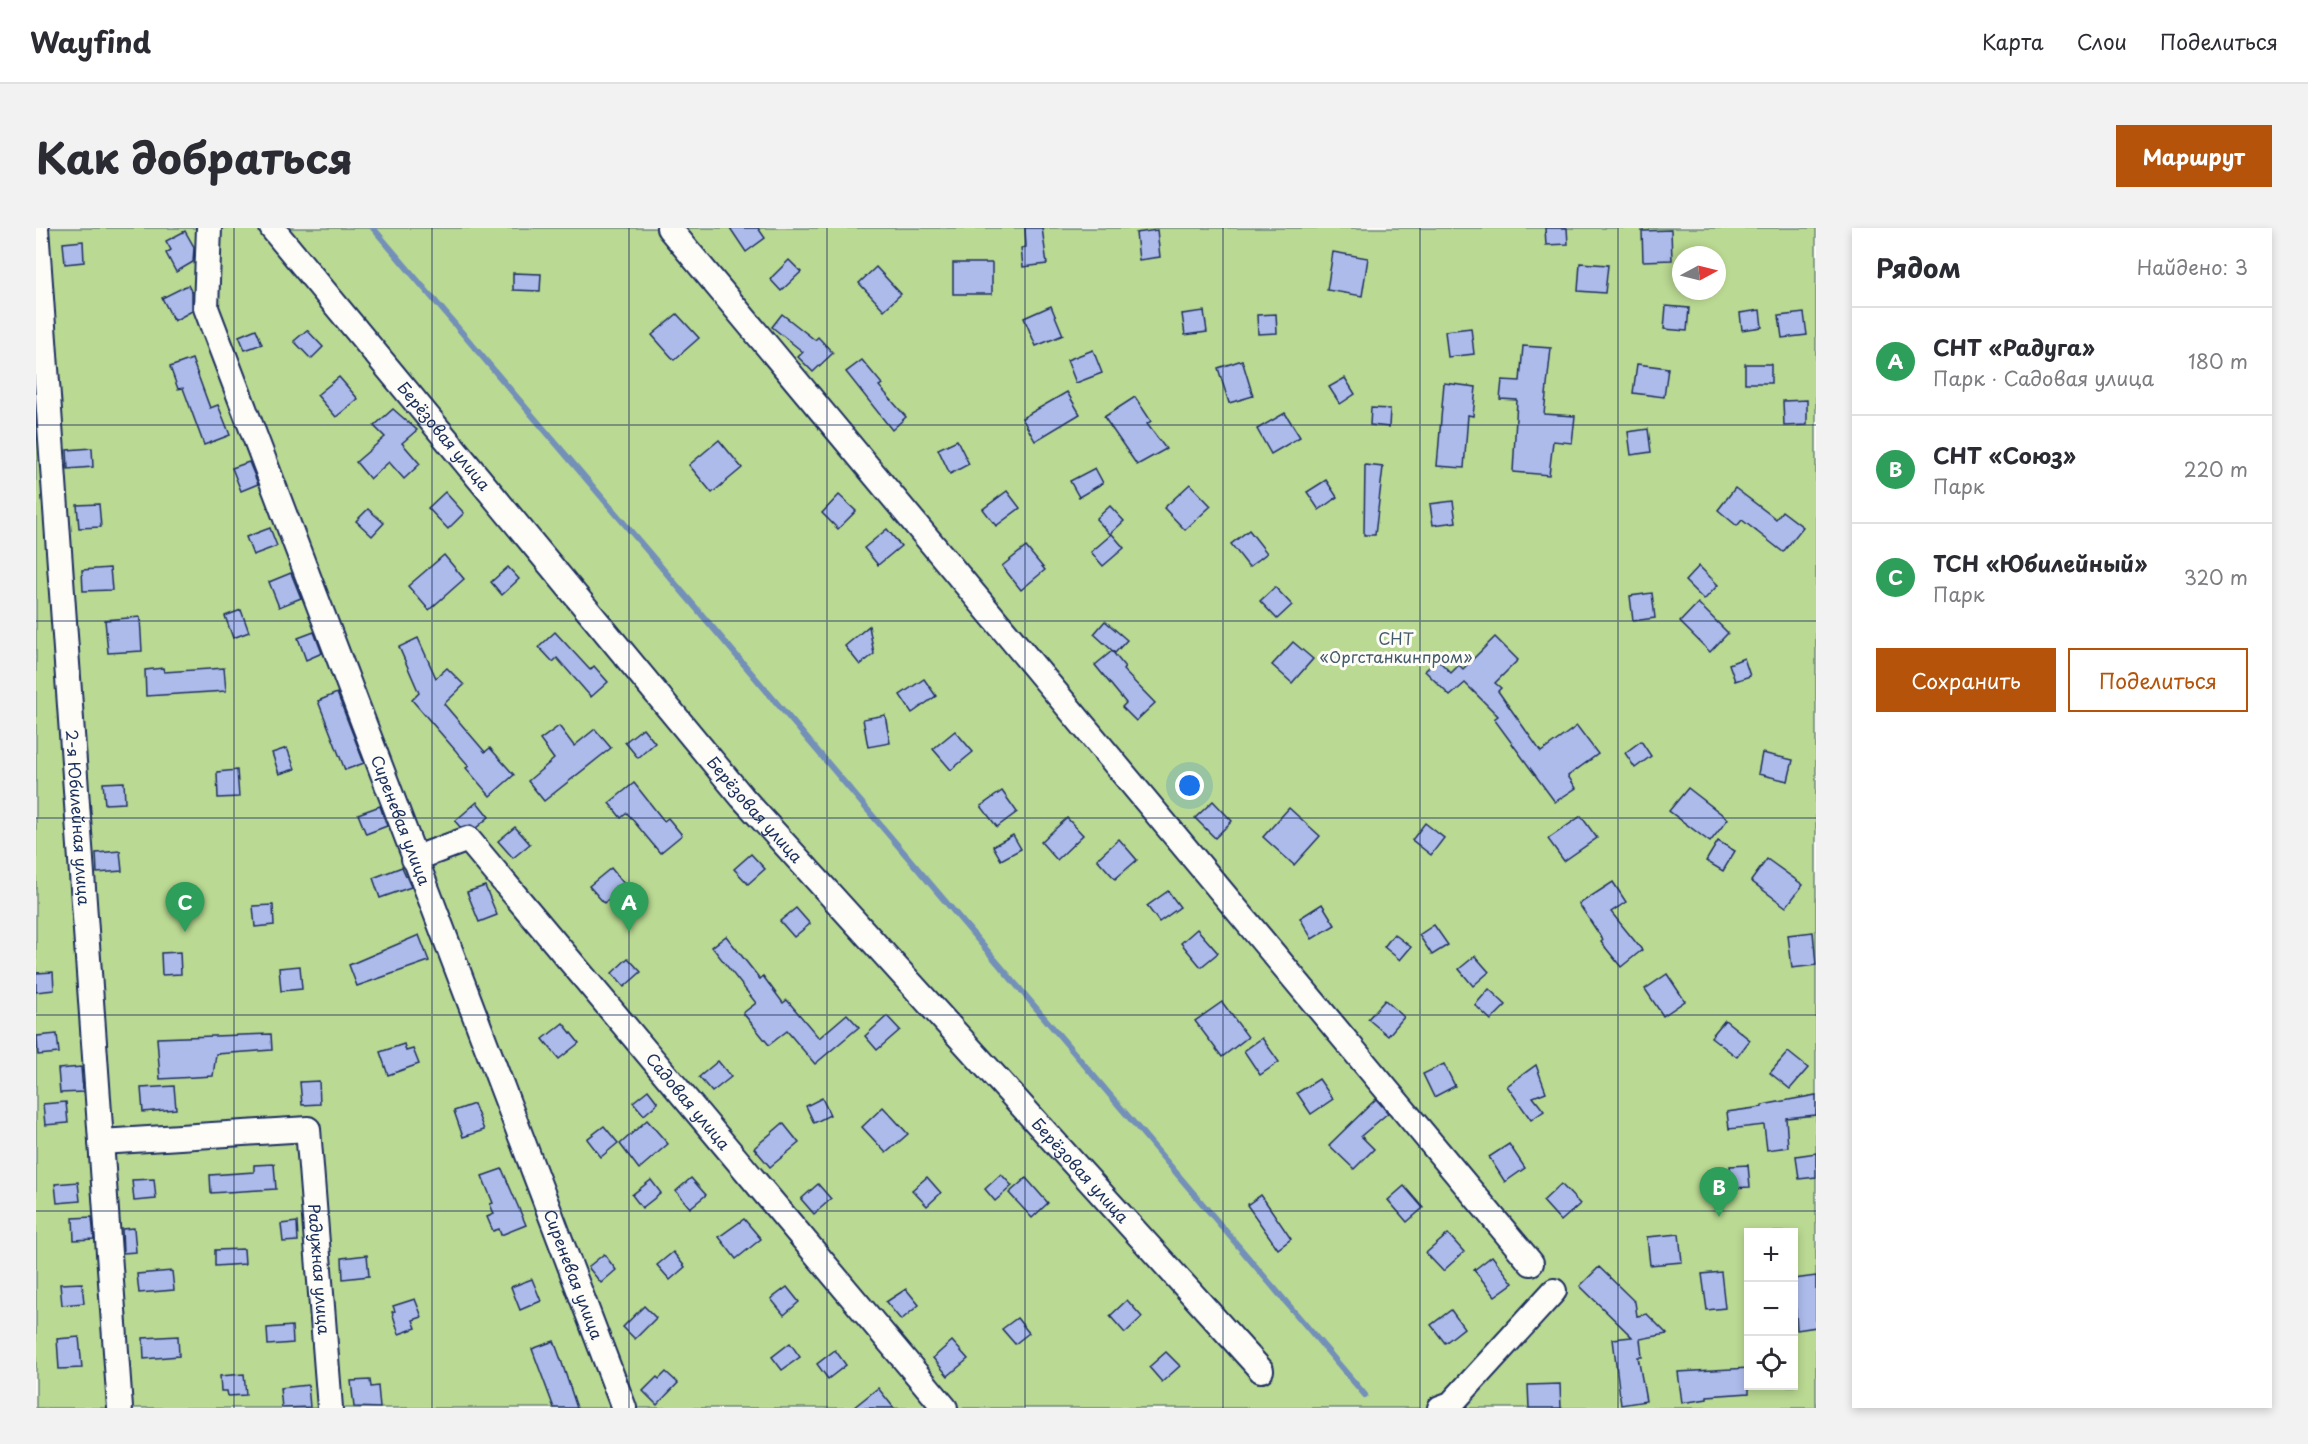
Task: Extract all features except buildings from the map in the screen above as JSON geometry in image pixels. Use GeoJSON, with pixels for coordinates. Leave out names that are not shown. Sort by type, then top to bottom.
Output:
{"type":"FeatureCollection","features":[{"type":"Feature","properties":{"kind":"street","name":"2-я Юбилейная улица"},"geometry":{"type":"LineString","coordinates":[[36,228],[120,1408]]}},
{"type":"Feature","properties":{"kind":"street","name":"Сиреневая улица"},"geometry":{"type":"LineString","coordinates":[[208,228],[206,308],[624,1408]]}},
{"type":"Feature","properties":{"kind":"street","name":"Берёзовая улица"},"geometry":{"type":"LineString","coordinates":[[272,228],[742,797],[1262,1370]]}},
{"type":"Feature","properties":{"kind":"street"},"geometry":{"type":"LineString","coordinates":[[669,228],[1531,1263]]}},
{"type":"Feature","properties":{"kind":"street","name":"Садовая улица"},"geometry":{"type":"LineString","coordinates":[[414,859],[468,838],[945,1408]]}},
{"type":"Feature","properties":{"kind":"street","name":"Радужная улица"},"geometry":{"type":"LineString","coordinates":[[101,1143],[308,1129],[330,1408]]}},
{"type":"Feature","properties":{"kind":"street"},"geometry":{"type":"LineString","coordinates":[[1440,1408],[1451,1404],[1554,1291]]}},
{"type":"Feature","properties":{"kind":"green space","name":"СНТ «Оргстанкинпром»"},"geometry":{"type":"Polygon","coordinates":[[[36,228],[1816,228],[1816,1408],[36,1408],[36,228]]]}},
{"type":"Feature","properties":{"kind":"waterway"},"geometry":{"type":"LineString","coordinates":[[373,228],[1365,1395]]}},
{"type":"Feature","properties":{"kind":"place","name":"ТСН «Юбилейный»"},"geometry":{"type":"Point","coordinates":[185,932]}},
{"type":"Feature","properties":{"kind":"place","name":"СНТ «Радуга»"},"geometry":{"type":"Point","coordinates":[629,932]}},
{"type":"Feature","properties":{"kind":"place","name":"СНТ «Союз»"},"geometry":{"type":"Point","coordinates":[1719,1217]}}]}
